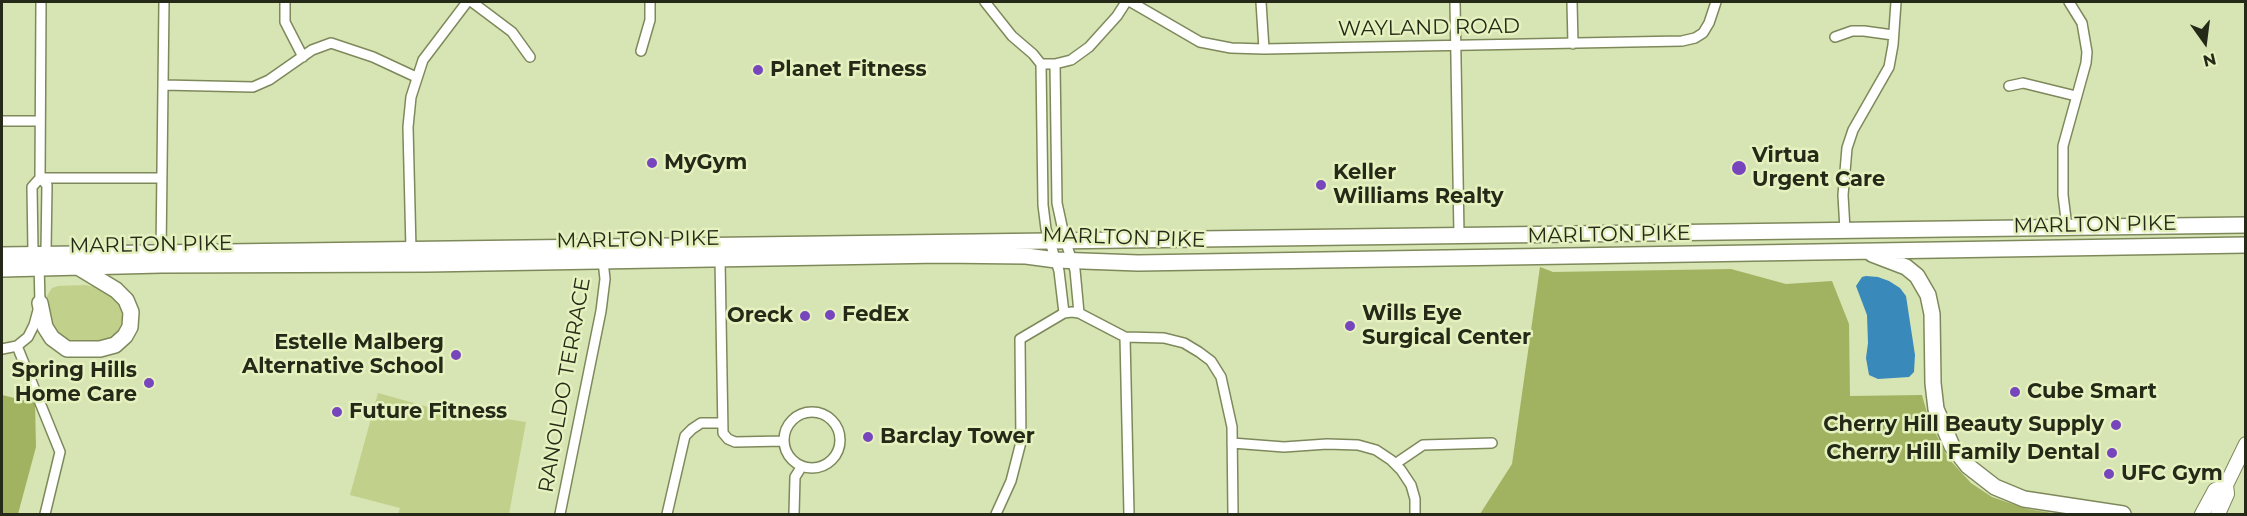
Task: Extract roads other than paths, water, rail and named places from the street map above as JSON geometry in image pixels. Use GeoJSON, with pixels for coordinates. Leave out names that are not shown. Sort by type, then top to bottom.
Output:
{"type":"FeatureCollection","features":[{"type":"Feature","properties":{"kind":"highway"},"geometry":{"type":"LineString","coordinates":[[2221,225],[2246,216]]}},
{"type":"Feature","properties":{"kind":"highway","name":"MARLTON PIKE"},"geometry":{"type":"LineString","coordinates":[[2,269],[40,262],[162,253],[579,247],[1060,251],[1459,235],[2246,225]]}},
{"type":"Feature","properties":{"kind":"highway","name":"MARLTON PIKE"},"geometry":{"type":"LineString","coordinates":[[2,255],[78,267],[1026,256],[1060,251],[1138,263],[2245,245]]}},
{"type":"Feature","properties":{"kind":"highway"},"geometry":{"type":"LineString","coordinates":[[427,264],[467,257],[567,256],[576,253],[579,247]]}},
{"type":"Feature","properties":{"kind":"highway"},"geometry":{"type":"LineString","coordinates":[[1857,250],[1906,267],[1924,287],[1931,304],[1932,314],[1933,383],[1936,409],[1946,435],[1968,466],[1995,487],[2024,499],[2123,514]]}},
{"type":"Feature","properties":{"kind":"highway"},"geometry":{"type":"LineString","coordinates":[[40,303],[49,333],[67,349],[100,350],[114,345],[125,336],[130,327],[131,312],[126,300],[110,286],[78,267]]}},
{"type":"Feature","properties":{"kind":"main road"},"geometry":{"type":"LineString","coordinates":[[2218,514],[2227,494],[2226,485],[2246,444]]}},
{"type":"Feature","properties":{"kind":"main road"},"geometry":{"type":"LineString","coordinates":[[2202,514],[2215,490],[2226,485]]}},
{"type":"Feature","properties":{"kind":"street"},"geometry":{"type":"LineString","coordinates":[[40,262],[33,251],[32,188],[40,178],[41,2]]}},
{"type":"Feature","properties":{"kind":"street"},"geometry":{"type":"LineString","coordinates":[[162,253],[164,2]]}},
{"type":"Feature","properties":{"kind":"street"},"geometry":{"type":"LineString","coordinates":[[285,2],[285,22],[303,57]]}},
{"type":"Feature","properties":{"kind":"street"},"geometry":{"type":"LineString","coordinates":[[411,250],[408,127],[411,97],[423,60],[467,2]]}},
{"type":"Feature","properties":{"kind":"street"},"geometry":{"type":"LineString","coordinates":[[472,2],[512,32],[530,57]]}},
{"type":"Feature","properties":{"kind":"street"},"geometry":{"type":"LineString","coordinates":[[642,51],[650,20],[650,2]]}},
{"type":"Feature","properties":{"kind":"street"},"geometry":{"type":"LineString","coordinates":[[985,2],[1012,36],[1048,64],[1071,60],[1089,47],[1117,16],[1126,2]]}},
{"type":"Feature","properties":{"kind":"street","name":"WAYLAND ROAD"},"geometry":{"type":"LineString","coordinates":[[1131,2],[1200,42],[1231,48],[1264,49],[1682,41],[1695,38],[1703,33],[1716,2]]}},
{"type":"Feature","properties":{"kind":"street"},"geometry":{"type":"LineString","coordinates":[[1260,2],[1264,49]]}},
{"type":"Feature","properties":{"kind":"street"},"geometry":{"type":"LineString","coordinates":[[1455,2],[1459,235]]}},
{"type":"Feature","properties":{"kind":"street"},"geometry":{"type":"LineString","coordinates":[[1572,2],[1573,44]]}},
{"type":"Feature","properties":{"kind":"street"},"geometry":{"type":"LineString","coordinates":[[1845,230],[1843,195],[1846,148],[1853,130],[1888,67],[1896,2]]}},
{"type":"Feature","properties":{"kind":"street"},"geometry":{"type":"LineString","coordinates":[[2067,227],[2063,195],[2063,146],[2086,52],[2082,23],[2069,2]]}},
{"type":"Feature","properties":{"kind":"street"},"geometry":{"type":"LineString","coordinates":[[1835,38],[1852,31],[1893,35]]}},
{"type":"Feature","properties":{"kind":"street"},"geometry":{"type":"LineString","coordinates":[[163,85],[253,87],[269,80],[312,50],[331,43],[373,57],[416,77]]}},
{"type":"Feature","properties":{"kind":"street"},"geometry":{"type":"LineString","coordinates":[[1048,64],[1043,205],[1060,251],[1076,274],[1071,313]]}},
{"type":"Feature","properties":{"kind":"street"},"geometry":{"type":"LineString","coordinates":[[1048,64],[1060,251],[1059,271],[1071,313]]}},
{"type":"Feature","properties":{"kind":"street"},"geometry":{"type":"LineString","coordinates":[[2009,86],[2023,83],[2076,96]]}},
{"type":"Feature","properties":{"kind":"street"},"geometry":{"type":"LineString","coordinates":[[2,121],[40,121]]}},
{"type":"Feature","properties":{"kind":"street"},"geometry":{"type":"LineString","coordinates":[[40,178],[162,178]]}},
{"type":"Feature","properties":{"kind":"street"},"geometry":{"type":"LineString","coordinates":[[2,349],[17,346],[28,337],[34,326],[40,303],[40,262],[46,250],[47,185],[40,178]]}},
{"type":"Feature","properties":{"kind":"street"},"geometry":{"type":"LineString","coordinates":[[720,259],[724,434],[732,441],[784,441]]}},
{"type":"Feature","properties":{"kind":"street","name":"RANOLDO TERRACE"},"geometry":{"type":"LineString","coordinates":[[560,514],[601,311],[605,279],[603,261]]}},
{"type":"Feature","properties":{"kind":"street"},"geometry":{"type":"LineString","coordinates":[[1071,313],[1125,337],[1164,338],[1184,344],[1211,362],[1221,377],[1232,427],[1233,514]]}},
{"type":"Feature","properties":{"kind":"street"},"geometry":{"type":"LineString","coordinates":[[996,514],[1011,481],[1021,442],[1020,339],[1071,313]]}},
{"type":"Feature","properties":{"kind":"street"},"geometry":{"type":"LineString","coordinates":[[1125,337],[1129,514]]}},
{"type":"Feature","properties":{"kind":"street"},"geometry":{"type":"LineString","coordinates":[[17,346],[59,447],[59,462],[45,514]]}},
{"type":"Feature","properties":{"kind":"street"},"geometry":{"type":"LineString","coordinates":[[802,414],[820,414],[835,424],[840,438],[836,456],[821,467],[813,468],[802,466],[790,456],[784,441],[789,425],[802,414]]}},
{"type":"Feature","properties":{"kind":"street"},"geometry":{"type":"LineString","coordinates":[[667,514],[685,436],[701,423],[722,423]]}},
{"type":"Feature","properties":{"kind":"street"},"geometry":{"type":"LineString","coordinates":[[1232,443],[1284,447],[1326,444],[1358,445],[1376,450],[1395,464],[1411,485],[1415,499],[1415,514]]}},
{"type":"Feature","properties":{"kind":"street"},"geometry":{"type":"LineString","coordinates":[[1395,464],[1423,445],[1492,443]]}},
{"type":"Feature","properties":{"kind":"street"},"geometry":{"type":"LineString","coordinates":[[794,514],[795,477],[802,466]]}},
{"type":"Feature","properties":{"kind":"water"},"geometry":{"type":"Polygon","coordinates":[[[1862,277],[1889,281],[1900,288],[1906,296],[1915,355],[1914,372],[1909,377],[1878,379],[1869,375],[1866,358],[1867,315],[1856,286],[1862,277]]]}},
{"type":"Feature","properties":{"kind":"place","name":"Planet Fitness"},"geometry":{"type":"Point","coordinates":[758,70]}},
{"type":"Feature","properties":{"kind":"place","name":"MyGym"},"geometry":{"type":"Point","coordinates":[652,163]}},
{"type":"Feature","properties":{"kind":"place","name":"Virtua Urgent Care"},"geometry":{"type":"Point","coordinates":[1739,168]}},
{"type":"Feature","properties":{"kind":"place","name":"Keller Williams Realty"},"geometry":{"type":"Point","coordinates":[1321,185]}},
{"type":"Feature","properties":{"kind":"place","name":"FedEx"},"geometry":{"type":"Point","coordinates":[830,315]}},
{"type":"Feature","properties":{"kind":"place","name":"Oreck"},"geometry":{"type":"Point","coordinates":[805,316]}},
{"type":"Feature","properties":{"kind":"place","name":"Wills Eye Surgical Center"},"geometry":{"type":"Point","coordinates":[1350,326]}},
{"type":"Feature","properties":{"kind":"place","name":"Estelle Malberg Alternative School"},"geometry":{"type":"Point","coordinates":[456,355]}},
{"type":"Feature","properties":{"kind":"place","name":"Spring Hills Home Care"},"geometry":{"type":"Point","coordinates":[149,383]}},
{"type":"Feature","properties":{"kind":"place","name":"Cube Smart"},"geometry":{"type":"Point","coordinates":[2015,392]}},
{"type":"Feature","properties":{"kind":"place","name":"Future Fitness"},"geometry":{"type":"Point","coordinates":[337,412]}},
{"type":"Feature","properties":{"kind":"place","name":"Cherry Hill Beauty Supply"},"geometry":{"type":"Point","coordinates":[2116,425]}},
{"type":"Feature","properties":{"kind":"place","name":"Barclay Tower"},"geometry":{"type":"Point","coordinates":[868,437]}},
{"type":"Feature","properties":{"kind":"place","name":"Cherry Hill Family Dental"},"geometry":{"type":"Point","coordinates":[2112,453]}},
{"type":"Feature","properties":{"kind":"place","name":"UFC Gym"},"geometry":{"type":"Point","coordinates":[2109,474]}}]}
